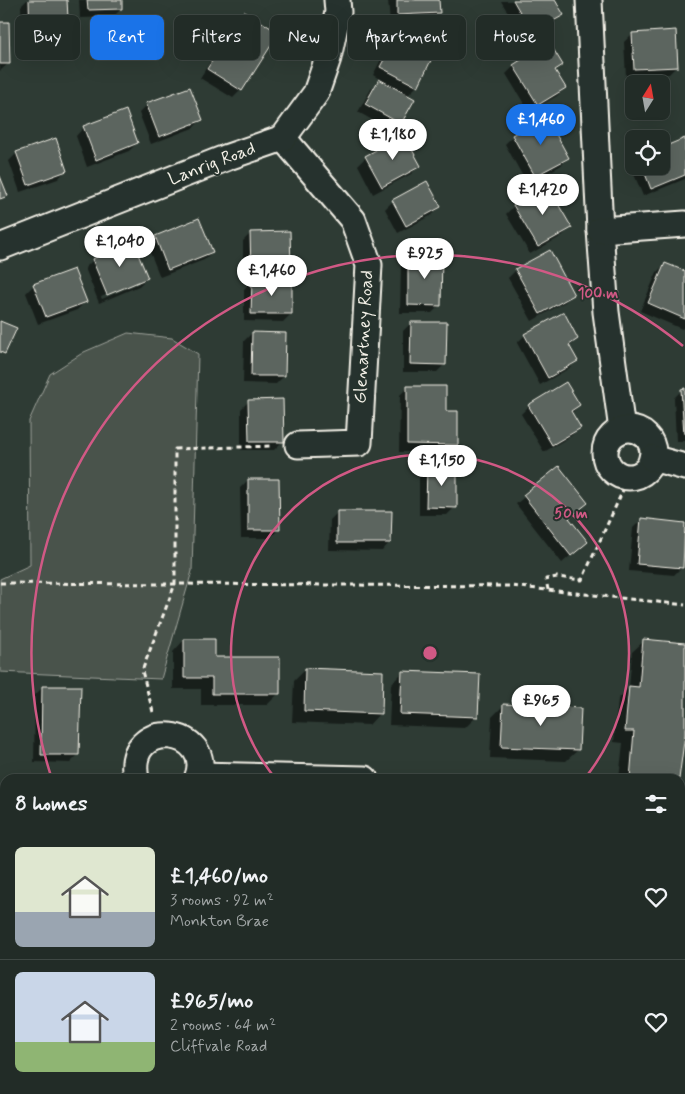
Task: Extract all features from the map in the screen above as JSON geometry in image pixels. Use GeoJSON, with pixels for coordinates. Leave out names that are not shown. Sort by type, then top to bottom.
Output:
{"type":"FeatureCollection","features":[{"type":"Feature","properties":{"kind":"street"},"geometry":{"type":"LineString","coordinates":[[283,138],[316,93],[328,58],[336,21],[337,0]]}},
{"type":"Feature","properties":{"kind":"street"},"geometry":{"type":"LineString","coordinates":[[589,0],[600,230],[606,312],[622,430]]}},
{"type":"Feature","properties":{"kind":"street","name":"Lanrig Road"},"geometry":{"type":"LineString","coordinates":[[0,247],[228,157],[283,138]]}},
{"type":"Feature","properties":{"kind":"street","name":"Glenartney Road"},"geometry":{"type":"LineString","coordinates":[[283,138],[353,220],[368,264],[359,443],[298,446]]}},
{"type":"Feature","properties":{"kind":"street"},"geometry":{"type":"LineString","coordinates":[[600,230],[685,224]]}},
{"type":"Feature","properties":{"kind":"street"},"geometry":{"type":"LineString","coordinates":[[622,430],[636,431],[644,435],[652,448],[652,458],[649,466],[641,473],[629,477],[615,473],[606,460],[606,444],[616,433],[622,430]]}},
{"type":"Feature","properties":{"kind":"street"},"geometry":{"type":"LineString","coordinates":[[652,458],[685,467]]}},
{"type":"Feature","properties":{"kind":"street"},"geometry":{"type":"LineString","coordinates":[[135,774],[136,757],[141,748],[149,740],[159,735],[171,734],[182,737],[191,744],[197,753],[200,764],[198,774]]}},
{"type":"Feature","properties":{"kind":"path"},"geometry":{"type":"LineString","coordinates":[[159,735],[142,671],[175,584],[175,449],[298,446]]}},
{"type":"Feature","properties":{"kind":"path"},"geometry":{"type":"LineString","coordinates":[[548,590],[546,579],[557,577],[582,580],[629,477]]}},
{"type":"Feature","properties":{"kind":"path"},"geometry":{"type":"LineString","coordinates":[[0,583],[512,586],[685,605]]}},
{"type":"Feature","properties":{"kind":"shaded area"},"geometry":{"type":"Polygon","coordinates":[[[128,333],[172,338],[198,354],[192,571],[161,679],[0,672],[0,579],[30,565],[29,421],[50,374],[84,352],[128,333]]]}},
{"type":"Feature","properties":{"kind":"building"},"geometry":{"type":"Polygon","coordinates":[[[29,0],[67,0],[68,15],[29,15],[29,0]]]}},
{"type":"Feature","properties":{"kind":"building"},"geometry":{"type":"Polygon","coordinates":[[[87,0],[122,0],[122,9],[88,10],[87,0]]]}},
{"type":"Feature","properties":{"kind":"building"},"geometry":{"type":"Polygon","coordinates":[[[397,0],[439,0],[440,13],[397,15],[397,0]]]}},
{"type":"Feature","properties":{"kind":"building"},"geometry":{"type":"Polygon","coordinates":[[[513,0],[555,0],[564,15],[554,21],[554,15],[522,15],[513,0]]]}},
{"type":"Feature","properties":{"kind":"building"},"geometry":{"type":"Polygon","coordinates":[[[244,11],[250,15],[241,15],[244,11]]]}},
{"type":"Feature","properties":{"kind":"building"},"geometry":{"type":"Polygon","coordinates":[[[260,21],[270,27],[270,47],[242,91],[207,69],[213,60],[260,60],[260,21]]]}},
{"type":"Feature","properties":{"kind":"building"},"geometry":{"type":"Polygon","coordinates":[[[0,22],[9,22],[10,64],[0,64],[0,22]]]}},
{"type":"Feature","properties":{"kind":"building"},"geometry":{"type":"Polygon","coordinates":[[[676,30],[678,67],[634,69],[632,33],[676,30]]]}},
{"type":"Feature","properties":{"kind":"building"},"geometry":{"type":"Polygon","coordinates":[[[554,50],[563,65],[555,70],[566,88],[538,105],[513,65],[521,60],[554,60],[554,50]]]}},
{"type":"Feature","properties":{"kind":"building"},"geometry":{"type":"Polygon","coordinates":[[[384,60],[431,60],[418,87],[380,67],[384,60]]]}},
{"type":"Feature","properties":{"kind":"building"},"geometry":{"type":"Polygon","coordinates":[[[379,79],[415,99],[401,124],[365,104],[379,79]]]}},
{"type":"Feature","properties":{"kind":"building"},"geometry":{"type":"Polygon","coordinates":[[[190,87],[203,120],[159,137],[146,103],[190,87]]]}},
{"type":"Feature","properties":{"kind":"building"},"geometry":{"type":"Polygon","coordinates":[[[126,110],[138,143],[96,160],[83,126],[126,110]]]}},
{"type":"Feature","properties":{"kind":"building"},"geometry":{"type":"Polygon","coordinates":[[[546,116],[569,158],[535,176],[512,135],[546,116]]]}},
{"type":"Feature","properties":{"kind":"building"},"geometry":{"type":"Polygon","coordinates":[[[404,135],[421,166],[382,187],[365,156],[404,135]]]}},
{"type":"Feature","properties":{"kind":"building"},"geometry":{"type":"Polygon","coordinates":[[[56,138],[67,171],[28,185],[16,152],[56,138]]]}},
{"type":"Feature","properties":{"kind":"building"},"geometry":{"type":"Polygon","coordinates":[[[685,138],[685,175],[651,189],[646,175],[670,175],[670,144],[685,138]]]}},
{"type":"Feature","properties":{"kind":"building"},"geometry":{"type":"Polygon","coordinates":[[[0,176],[8,196],[0,199],[0,176]]]}},
{"type":"Feature","properties":{"kind":"building"},"geometry":{"type":"Polygon","coordinates":[[[427,181],[441,207],[406,226],[392,200],[427,181]]]}},
{"type":"Feature","properties":{"kind":"building"},"geometry":{"type":"Polygon","coordinates":[[[547,185],[572,228],[538,247],[513,205],[547,185]]]}},
{"type":"Feature","properties":{"kind":"building"},"geometry":{"type":"Polygon","coordinates":[[[199,218],[213,252],[168,270],[155,236],[199,218]]]}},
{"type":"Feature","properties":{"kind":"building"},"geometry":{"type":"Polygon","coordinates":[[[290,231],[291,269],[251,271],[250,232],[290,231]]]}},
{"type":"Feature","properties":{"kind":"building"},"geometry":{"type":"Polygon","coordinates":[[[133,242],[148,278],[107,295],[92,259],[133,242]]]}},
{"type":"Feature","properties":{"kind":"building"},"geometry":{"type":"Polygon","coordinates":[[[550,250],[574,295],[540,314],[515,269],[550,250]]]}},
{"type":"Feature","properties":{"kind":"building"},"geometry":{"type":"Polygon","coordinates":[[[408,254],[442,255],[441,306],[408,305],[408,254]]]}},
{"type":"Feature","properties":{"kind":"building"},"geometry":{"type":"Polygon","coordinates":[[[665,263],[685,271],[685,319],[648,303],[665,263]]]}},
{"type":"Feature","properties":{"kind":"building"},"geometry":{"type":"Polygon","coordinates":[[[74,269],[87,302],[46,317],[33,284],[74,269]]]}},
{"type":"Feature","properties":{"kind":"building"},"geometry":{"type":"Polygon","coordinates":[[[252,280],[292,280],[292,314],[251,314],[252,280]]]}},
{"type":"Feature","properties":{"kind":"building"},"geometry":{"type":"Polygon","coordinates":[[[564,312],[578,339],[569,345],[578,361],[548,378],[524,334],[564,312]]]}},
{"type":"Feature","properties":{"kind":"building"},"geometry":{"type":"Polygon","coordinates":[[[0,321],[17,328],[5,354],[0,352],[0,321]]]}},
{"type":"Feature","properties":{"kind":"building"},"geometry":{"type":"Polygon","coordinates":[[[411,322],[447,322],[446,365],[410,364],[411,322]]]}},
{"type":"Feature","properties":{"kind":"building"},"geometry":{"type":"Polygon","coordinates":[[[252,332],[286,333],[285,376],[251,376],[252,332]]]}},
{"type":"Feature","properties":{"kind":"building"},"geometry":{"type":"Polygon","coordinates":[[[566,382],[580,405],[571,411],[581,428],[552,445],[528,405],[566,382]]]}},
{"type":"Feature","properties":{"kind":"building"},"geometry":{"type":"Polygon","coordinates":[[[407,386],[446,386],[446,411],[458,411],[458,445],[407,444],[407,386]]]}},
{"type":"Feature","properties":{"kind":"building"},"geometry":{"type":"Polygon","coordinates":[[[685,388],[685,434],[684,434],[681,389],[685,388]]]}},
{"type":"Feature","properties":{"kind":"building"},"geometry":{"type":"Polygon","coordinates":[[[283,399],[284,442],[249,442],[248,400],[283,399]]]}},
{"type":"Feature","properties":{"kind":"building"},"geometry":{"type":"Polygon","coordinates":[[[427,466],[457,466],[457,508],[426,507],[427,466]]]}},
{"type":"Feature","properties":{"kind":"building"},"geometry":{"type":"Polygon","coordinates":[[[559,466],[588,503],[569,518],[588,542],[571,556],[523,495],[559,466]]]}},
{"type":"Feature","properties":{"kind":"building"},"geometry":{"type":"Polygon","coordinates":[[[248,479],[279,479],[280,530],[248,530],[248,479]]]}},
{"type":"Feature","properties":{"kind":"building"},"geometry":{"type":"Polygon","coordinates":[[[337,511],[392,511],[391,543],[337,543],[337,511]]]}},
{"type":"Feature","properties":{"kind":"building"},"geometry":{"type":"Polygon","coordinates":[[[641,518],[685,523],[683,568],[637,564],[641,518]]]}},
{"type":"Feature","properties":{"kind":"building"},"geometry":{"type":"Polygon","coordinates":[[[184,639],[215,639],[215,657],[280,657],[280,694],[212,694],[212,678],[184,678],[184,639]]]}},
{"type":"Feature","properties":{"kind":"building"},"geometry":{"type":"Polygon","coordinates":[[[643,639],[685,643],[685,734],[680,774],[630,774],[634,731],[625,731],[629,686],[639,687],[643,639]]]}},
{"type":"Feature","properties":{"kind":"building"},"geometry":{"type":"Polygon","coordinates":[[[305,668],[383,671],[382,714],[304,711],[305,668]]]}},
{"type":"Feature","properties":{"kind":"building"},"geometry":{"type":"Polygon","coordinates":[[[402,671],[480,674],[478,717],[400,714],[402,671]]]}},
{"type":"Feature","properties":{"kind":"building"},"geometry":{"type":"Polygon","coordinates":[[[42,686],[81,686],[79,755],[41,755],[42,686]]]}},
{"type":"Feature","properties":{"kind":"building"},"geometry":{"type":"Polygon","coordinates":[[[503,704],[581,708],[579,750],[501,747],[503,704]]]}}]}
